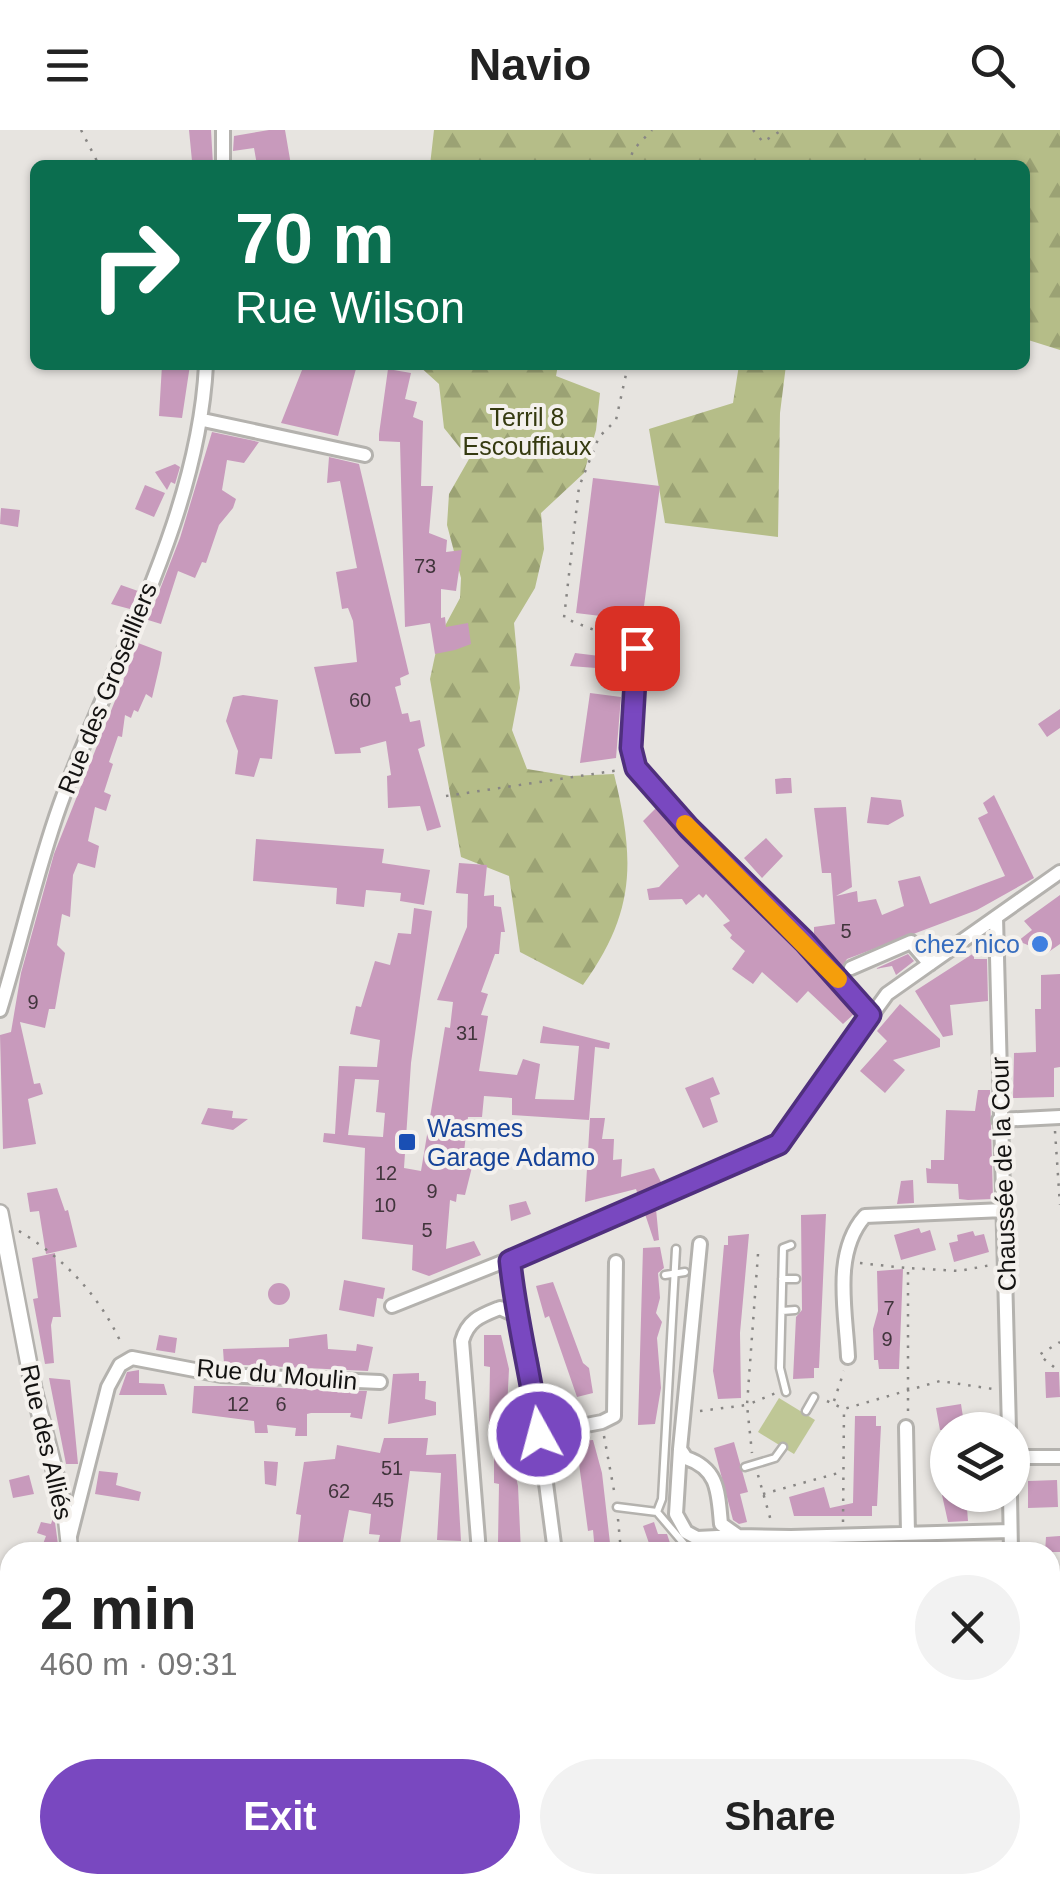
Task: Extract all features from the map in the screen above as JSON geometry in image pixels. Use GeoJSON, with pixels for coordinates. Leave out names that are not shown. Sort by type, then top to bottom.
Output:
{"type":"FeatureCollection","features":[{"type":"Feature","properties":{"kind":"street"},"geometry":{"type":"LineString","coordinates":[[223,130],[223,160]]}},
{"type":"Feature","properties":{"kind":"street","name":"Rue des Groseilliers"},"geometry":{"type":"LineString","coordinates":[[0,1010],[59,807],[181,506],[203,420],[206,370]]}},
{"type":"Feature","properties":{"kind":"street"},"geometry":{"type":"LineString","coordinates":[[203,420],[365,455]]}},
{"type":"Feature","properties":{"kind":"street"},"geometry":{"type":"LineString","coordinates":[[637,648],[631,748],[636,768],[870,1015]]}},
{"type":"Feature","properties":{"kind":"street"},"geometry":{"type":"LineString","coordinates":[[392,1306],[510,1261],[779,1144],[887,994],[1060,872]]}},
{"type":"Feature","properties":{"kind":"street","name":"Chaussée de la Cour"},"geometry":{"type":"LineString","coordinates":[[996,917],[1009,1412]]}},
{"type":"Feature","properties":{"kind":"street"},"geometry":{"type":"LineString","coordinates":[[851,968],[911,942],[930,964]]}},
{"type":"Feature","properties":{"kind":"street"},"geometry":{"type":"LineString","coordinates":[[999,1120],[1058,1123]]}},
{"type":"Feature","properties":{"kind":"street"},"geometry":{"type":"LineString","coordinates":[[848,1357],[844,1262],[853,1234],[865,1216],[1004,1210]]}},
{"type":"Feature","properties":{"kind":"street","name":"Rue des Alliés"},"geometry":{"type":"LineString","coordinates":[[0,1213],[29,1370],[69,1542]]}},
{"type":"Feature","properties":{"kind":"street"},"geometry":{"type":"LineString","coordinates":[[698,1542],[686,1532],[676,1514],[700,1244]]}},
{"type":"Feature","properties":{"kind":"street"},"geometry":{"type":"LineString","coordinates":[[510,1261],[515,1315],[530,1361],[554,1542]]}},
{"type":"Feature","properties":{"kind":"street"},"geometry":{"type":"LineString","coordinates":[[539,1434],[614,1416],[616,1262]]}},
{"type":"Feature","properties":{"kind":"street"},"geometry":{"type":"LineString","coordinates":[[479,1542],[462,1341],[465,1328],[481,1315],[500,1308],[515,1315]]}},
{"type":"Feature","properties":{"kind":"street","name":"Rue du Moulin"},"geometry":{"type":"LineString","coordinates":[[128,1361],[147,1358],[221,1374],[380,1382]]}},
{"type":"Feature","properties":{"kind":"street"},"geometry":{"type":"LineString","coordinates":[[71,1542],[108,1388],[120,1364],[128,1361]]}},
{"type":"Feature","properties":{"kind":"street"},"geometry":{"type":"LineString","coordinates":[[906,1427],[908,1534]]}},
{"type":"Feature","properties":{"kind":"street"},"geometry":{"type":"LineString","coordinates":[[680,1449],[686,1458],[706,1464],[715,1478],[721,1524],[738,1536]]}},
{"type":"Feature","properties":{"kind":"street"},"geometry":{"type":"LineString","coordinates":[[1030,1458],[1060,1457]]}},
{"type":"Feature","properties":{"kind":"street"},"geometry":{"type":"LineString","coordinates":[[1010,1512],[1011,1542]]}},
{"type":"Feature","properties":{"kind":"street"},"geometry":{"type":"LineString","coordinates":[[714,1542],[738,1536],[1010,1531]]}},
{"type":"Feature","properties":{"kind":"street"},"geometry":{"type":"LineString","coordinates":[[791,1537],[791,1542]]}},
{"type":"Feature","properties":{"kind":"lane"},"geometry":{"type":"LineString","coordinates":[[786,1392],[780,1368],[783,1248],[792,1245]]}},
{"type":"Feature","properties":{"kind":"lane"},"geometry":{"type":"LineString","coordinates":[[658,1512],[662,1499],[669,1274],[676,1249]]}},
{"type":"Feature","properties":{"kind":"lane"},"geometry":{"type":"LineString","coordinates":[[669,1274],[685,1272]]}},
{"type":"Feature","properties":{"kind":"lane"},"geometry":{"type":"LineString","coordinates":[[782,1279],[796,1279]]}},
{"type":"Feature","properties":{"kind":"lane"},"geometry":{"type":"LineString","coordinates":[[782,1311],[795,1310]]}},
{"type":"Feature","properties":{"kind":"lane"},"geometry":{"type":"LineString","coordinates":[[668,1332],[686,1329]]}},
{"type":"Feature","properties":{"kind":"lane"},"geometry":{"type":"LineString","coordinates":[[806,1411],[814,1397]]}},
{"type":"Feature","properties":{"kind":"lane"},"geometry":{"type":"LineString","coordinates":[[744,1466],[775,1458],[783,1447]]}},
{"type":"Feature","properties":{"kind":"lane"},"geometry":{"type":"LineString","coordinates":[[617,1506],[658,1512],[683,1542]]}},
{"type":"Feature","properties":{"kind":"path"},"geometry":{"type":"LineString","coordinates":[[81,130],[96,160]]}},
{"type":"Feature","properties":{"kind":"path"},"geometry":{"type":"LineString","coordinates":[[630,160],[633,150],[652,130]]}},
{"type":"Feature","properties":{"kind":"path"},"geometry":{"type":"LineString","coordinates":[[753,130],[763,142],[782,130]]}},
{"type":"Feature","properties":{"kind":"path"},"geometry":{"type":"LineString","coordinates":[[627,370],[616,420],[599,437],[579,487],[564,618],[637,648]]}},
{"type":"Feature","properties":{"kind":"path"},"geometry":{"type":"LineString","coordinates":[[446,796],[636,768]]}},
{"type":"Feature","properties":{"kind":"path"},"geometry":{"type":"LineString","coordinates":[[1058,1123],[1060,1205]]}},
{"type":"Feature","properties":{"kind":"path"},"geometry":{"type":"LineString","coordinates":[[4,1231],[21,1232],[78,1276],[104,1311],[128,1361]]}},
{"type":"Feature","properties":{"kind":"path"},"geometry":{"type":"LineString","coordinates":[[844,1262],[959,1270],[1005,1262]]}},
{"type":"Feature","properties":{"kind":"path"},"geometry":{"type":"LineString","coordinates":[[906,1427],[910,1391],[908,1268]]}},
{"type":"Feature","properties":{"kind":"path"},"geometry":{"type":"LineString","coordinates":[[1054,1367],[1039,1355],[1060,1342]]}},
{"type":"Feature","properties":{"kind":"path"},"geometry":{"type":"LineString","coordinates":[[833,1402],[848,1357]]}},
{"type":"Feature","properties":{"kind":"path"},"geometry":{"type":"LineString","coordinates":[[684,1411],[747,1405],[754,1464],[776,1536]]}},
{"type":"Feature","properties":{"kind":"path"},"geometry":{"type":"LineString","coordinates":[[592,1424],[607,1438],[620,1542]]}},
{"type":"Feature","properties":{"kind":"path"},"geometry":{"type":"LineString","coordinates":[[763,1494],[844,1472]]}},
{"type":"Feature","properties":{"kind":"green space"},"geometry":{"type":"Polygon","coordinates":[[[434,130],[1060,130],[1060,350],[1030,341],[1030,160],[431,160],[434,130]]]}},
{"type":"Feature","properties":{"kind":"green space"},"geometry":{"type":"Polygon","coordinates":[[[424,370],[557,370],[556,376],[600,393],[596,430],[584,473],[541,513],[544,549],[535,588],[514,623],[520,688],[512,730],[527,769],[570,776],[614,774],[621,805],[627,859],[622,909],[600,959],[583,985],[520,952],[509,876],[461,857],[430,679],[439,637],[460,598],[461,578],[447,525],[449,494],[469,459],[444,428],[439,384],[424,370]]]}},
{"type":"Feature","properties":{"kind":"green space","name":"Terril 8 Escouffiaux"},"geometry":{"type":"Polygon","coordinates":[[[738,370],[785,370],[780,413],[778,537],[665,523],[649,429],[733,403],[738,370]]]}},
{"type":"Feature","properties":{"kind":"green space"},"geometry":{"type":"Polygon","coordinates":[[[779,1398],[815,1420],[794,1454],[758,1432],[779,1398]]]}},
{"type":"Feature","properties":{"kind":"building"},"geometry":{"type":"Polygon","coordinates":[[[189,130],[211,130],[213,160],[192,160],[189,130]]]}},
{"type":"Feature","properties":{"kind":"building"},"geometry":{"type":"Polygon","coordinates":[[[285,130],[290,160],[256,160],[254,148],[233,151],[234,136],[285,130]]]}},
{"type":"Feature","properties":{"kind":"building"},"geometry":{"type":"Polygon","coordinates":[[[162,370],[189,370],[182,418],[159,416],[162,370]]]}},
{"type":"Feature","properties":{"kind":"building"},"geometry":{"type":"Polygon","coordinates":[[[302,370],[356,370],[338,436],[281,423],[302,370]]]}},
{"type":"Feature","properties":{"kind":"building"},"geometry":{"type":"Polygon","coordinates":[[[388,370],[411,373],[405,399],[417,402],[413,417],[423,421],[421,486],[433,486],[429,533],[447,540],[446,552],[462,550],[456,591],[441,589],[441,618],[445,617],[446,627],[468,623],[471,644],[435,654],[430,623],[405,627],[400,442],[379,441],[388,370]]]}},
{"type":"Feature","properties":{"kind":"building"},"geometry":{"type":"Polygon","coordinates":[[[212,432],[259,442],[244,463],[227,460],[222,490],[236,499],[233,508],[219,525],[206,563],[202,562],[195,578],[178,571],[161,624],[148,620],[180,538],[212,432]]]}},
{"type":"Feature","properties":{"kind":"building"},"geometry":{"type":"Polygon","coordinates":[[[329,457],[359,464],[409,674],[400,678],[401,685],[395,687],[402,714],[408,713],[410,722],[420,720],[425,746],[418,749],[441,827],[427,831],[420,806],[388,808],[387,776],[391,775],[386,741],[360,748],[361,753],[335,754],[314,667],[357,662],[353,621],[348,608],[342,609],[336,572],[357,568],[340,481],[327,483],[329,457]]]}},
{"type":"Feature","properties":{"kind":"building"},"geometry":{"type":"Polygon","coordinates":[[[175,464],[180,467],[175,484],[171,482],[167,490],[155,472],[175,464]]]}},
{"type":"Feature","properties":{"kind":"building"},"geometry":{"type":"Polygon","coordinates":[[[593,478],[660,486],[642,621],[576,613],[593,478]]]}},
{"type":"Feature","properties":{"kind":"building"},"geometry":{"type":"Polygon","coordinates":[[[145,485],[165,493],[154,517],[135,509],[145,485]]]}},
{"type":"Feature","properties":{"kind":"building"},"geometry":{"type":"Polygon","coordinates":[[[1,508],[20,510],[18,527],[0,524],[1,508]]]}},
{"type":"Feature","properties":{"kind":"building"},"geometry":{"type":"Polygon","coordinates":[[[121,585],[138,591],[130,609],[111,604],[121,585]]]}},
{"type":"Feature","properties":{"kind":"building"},"geometry":{"type":"Polygon","coordinates":[[[138,643],[162,652],[152,698],[146,694],[138,712],[134,710],[131,718],[125,715],[122,737],[118,736],[109,762],[113,764],[104,792],[111,795],[106,811],[95,807],[88,841],[99,846],[95,868],[78,863],[73,875],[70,917],[62,914],[57,945],[65,953],[55,1009],[49,1009],[45,1028],[20,1022],[34,1084],[40,1083],[43,1094],[28,1099],[36,1144],[3,1149],[0,1035],[11,1032],[21,973],[54,854],[138,643]]]}},
{"type":"Feature","properties":{"kind":"building"},"geometry":{"type":"Polygon","coordinates":[[[575,653],[624,659],[622,670],[570,666],[575,653]]]}},
{"type":"Feature","properties":{"kind":"building"},"geometry":{"type":"Polygon","coordinates":[[[590,693],[621,697],[616,758],[580,763],[590,693]]]}},
{"type":"Feature","properties":{"kind":"building"},"geometry":{"type":"Polygon","coordinates":[[[233,697],[278,700],[272,759],[260,758],[254,777],[235,774],[238,751],[226,721],[233,697]]]}},
{"type":"Feature","properties":{"kind":"building"},"geometry":{"type":"Polygon","coordinates":[[[1060,709],[1060,728],[1047,737],[1038,724],[1060,709]]]}},
{"type":"Feature","properties":{"kind":"building"},"geometry":{"type":"Polygon","coordinates":[[[791,778],[792,793],[776,794],[775,779],[791,778]]]}},
{"type":"Feature","properties":{"kind":"building"},"geometry":{"type":"Polygon","coordinates":[[[994,795],[1034,878],[977,910],[847,959],[841,968],[814,939],[814,927],[835,924],[831,873],[822,873],[814,808],[846,807],[852,887],[836,896],[857,891],[858,902],[876,899],[882,915],[904,906],[898,881],[920,876],[930,904],[1005,876],[978,818],[988,813],[983,803],[994,795]]]}},
{"type":"Feature","properties":{"kind":"building"},"geometry":{"type":"Polygon","coordinates":[[[871,797],[901,800],[904,816],[888,825],[867,823],[871,797]]]}},
{"type":"Feature","properties":{"kind":"building"},"geometry":{"type":"Polygon","coordinates":[[[657,807],[855,1013],[843,1024],[808,991],[797,1003],[762,972],[753,984],[732,969],[745,951],[730,938],[732,935],[723,925],[730,921],[706,894],[703,898],[699,894],[686,905],[682,899],[649,900],[647,889],[659,887],[679,866],[643,821],[657,807]]]}},
{"type":"Feature","properties":{"kind":"building"},"geometry":{"type":"Polygon","coordinates":[[[766,838],[783,856],[762,878],[744,858],[766,838]]]}},
{"type":"Feature","properties":{"kind":"building"},"geometry":{"type":"Polygon","coordinates":[[[256,839],[384,849],[382,863],[430,870],[424,905],[400,901],[401,893],[366,890],[364,907],[336,904],[337,888],[253,881],[256,839]]]}},
{"type":"Feature","properties":{"kind":"building"},"geometry":{"type":"Polygon","coordinates":[[[459,863],[487,865],[484,896],[494,895],[494,906],[501,907],[505,932],[501,932],[499,954],[495,954],[481,992],[488,994],[481,1015],[488,1016],[479,1071],[517,1075],[523,1059],[540,1064],[535,1099],[574,1100],[579,1046],[540,1043],[543,1026],[610,1043],[609,1049],[595,1047],[589,1120],[512,1115],[512,1098],[484,1096],[482,1117],[468,1117],[464,1152],[474,1152],[472,1167],[465,1195],[457,1194],[456,1202],[450,1200],[446,1249],[474,1241],[481,1255],[429,1276],[412,1270],[413,1245],[362,1239],[365,1148],[323,1142],[324,1133],[335,1134],[339,1066],[377,1067],[380,1040],[350,1034],[356,1006],[361,1007],[375,961],[390,965],[398,933],[411,934],[414,908],[432,911],[411,1063],[404,1168],[421,1171],[445,1027],[450,1028],[453,1002],[437,1000],[467,927],[468,894],[456,893],[459,863]],[[355,1079],[348,1135],[383,1137],[385,1113],[376,1112],[379,1080],[355,1079]]]}},
{"type":"Feature","properties":{"kind":"building"},"geometry":{"type":"Polygon","coordinates":[[[1060,895],[1060,944],[1047,953],[1018,941],[1032,930],[1024,921],[1060,895]]]}},
{"type":"Feature","properties":{"kind":"building"},"geometry":{"type":"Polygon","coordinates":[[[974,953],[974,959],[987,959],[988,1001],[950,1005],[953,1035],[943,1037],[915,991],[974,953]]]}},
{"type":"Feature","properties":{"kind":"building"},"geometry":{"type":"Polygon","coordinates":[[[908,954],[914,961],[896,975],[892,966],[875,969],[908,954]]]}},
{"type":"Feature","properties":{"kind":"building"},"geometry":{"type":"Polygon","coordinates":[[[1060,974],[1060,1067],[1054,1068],[1054,1097],[1013,1098],[1014,1053],[1036,1052],[1035,1009],[1041,1009],[1041,975],[1060,974]]]}},
{"type":"Feature","properties":{"kind":"building"},"geometry":{"type":"Polygon","coordinates":[[[900,1004],[940,1039],[940,1047],[893,1060],[905,1070],[885,1093],[860,1071],[887,1041],[877,1031],[900,1004]]]}},
{"type":"Feature","properties":{"kind":"building"},"geometry":{"type":"Polygon","coordinates":[[[713,1077],[720,1094],[710,1098],[718,1122],[703,1128],[685,1088],[713,1077]]]}},
{"type":"Feature","properties":{"kind":"building"},"geometry":{"type":"Polygon","coordinates":[[[978,1090],[990,1090],[993,1199],[959,1199],[958,1184],[927,1183],[926,1168],[931,1169],[931,1160],[944,1160],[946,1110],[975,1111],[978,1090]]]}},
{"type":"Feature","properties":{"kind":"building"},"geometry":{"type":"Polygon","coordinates":[[[208,1108],[233,1111],[232,1118],[248,1119],[233,1130],[201,1124],[208,1108]]]}},
{"type":"Feature","properties":{"kind":"building"},"geometry":{"type":"Polygon","coordinates":[[[590,1118],[605,1118],[602,1139],[614,1139],[613,1160],[622,1159],[621,1177],[654,1168],[662,1184],[638,1195],[636,1189],[585,1202],[590,1118]]]}},
{"type":"Feature","properties":{"kind":"building"},"geometry":{"type":"Polygon","coordinates":[[[913,1180],[914,1203],[897,1204],[901,1181],[913,1180]]]}},
{"type":"Feature","properties":{"kind":"building"},"geometry":{"type":"Polygon","coordinates":[[[57,1188],[65,1211],[68,1210],[77,1247],[46,1254],[39,1211],[30,1212],[27,1193],[57,1188]]]}},
{"type":"Feature","properties":{"kind":"building"},"geometry":{"type":"Polygon","coordinates":[[[526,1201],[531,1214],[511,1221],[509,1205],[526,1201]]]}},
{"type":"Feature","properties":{"kind":"building"},"geometry":{"type":"Polygon","coordinates":[[[656,1209],[659,1240],[654,1241],[645,1214],[656,1209]]]}},
{"type":"Feature","properties":{"kind":"building"},"geometry":{"type":"Polygon","coordinates":[[[826,1214],[819,1368],[814,1368],[814,1378],[793,1379],[796,1317],[802,1310],[801,1215],[826,1214]]]}},
{"type":"Feature","properties":{"kind":"building"},"geometry":{"type":"Polygon","coordinates":[[[919,1228],[921,1233],[930,1230],[936,1250],[901,1260],[894,1235],[919,1228]]]}},
{"type":"Feature","properties":{"kind":"building"},"geometry":{"type":"Polygon","coordinates":[[[973,1231],[975,1236],[984,1234],[989,1252],[954,1262],[949,1243],[958,1241],[957,1235],[973,1231]]]}},
{"type":"Feature","properties":{"kind":"building"},"geometry":{"type":"Polygon","coordinates":[[[749,1234],[740,1333],[741,1398],[718,1399],[713,1371],[724,1245],[728,1245],[728,1236],[749,1234]]]}},
{"type":"Feature","properties":{"kind":"building"},"geometry":{"type":"Polygon","coordinates":[[[660,1247],[664,1268],[658,1273],[660,1298],[656,1313],[662,1322],[657,1338],[661,1388],[655,1424],[638,1425],[643,1248],[660,1247]]]}},
{"type":"Feature","properties":{"kind":"building"},"geometry":{"type":"Polygon","coordinates":[[[55,1253],[61,1317],[53,1317],[51,1325],[54,1363],[45,1364],[33,1299],[38,1298],[32,1258],[55,1253]]]}},
{"type":"Feature","properties":{"kind":"building"},"geometry":{"type":"Polygon","coordinates":[[[903,1269],[899,1369],[879,1369],[878,1360],[874,1360],[873,1329],[878,1311],[877,1271],[903,1269]]]}},
{"type":"Feature","properties":{"kind":"building"},"geometry":{"type":"Polygon","coordinates":[[[344,1280],[385,1288],[383,1299],[377,1298],[374,1317],[339,1310],[344,1280]]]}},
{"type":"Feature","properties":{"kind":"building"},"geometry":{"type":"Polygon","coordinates":[[[553,1282],[583,1363],[589,1368],[593,1393],[577,1397],[549,1316],[545,1318],[536,1286],[553,1282]]]}},
{"type":"Feature","properties":{"kind":"building"},"geometry":{"type":"Polygon","coordinates":[[[275,1283],[283,1283],[290,1294],[283,1305],[275,1305],[268,1298],[268,1290],[275,1283]]]}},
{"type":"Feature","properties":{"kind":"building"},"geometry":{"type":"Polygon","coordinates":[[[327,1334],[328,1349],[356,1351],[357,1344],[373,1347],[368,1371],[224,1364],[223,1349],[289,1347],[289,1339],[327,1334]]]}},
{"type":"Feature","properties":{"kind":"building"},"geometry":{"type":"Polygon","coordinates":[[[159,1335],[177,1338],[175,1353],[156,1350],[159,1335]]]}},
{"type":"Feature","properties":{"kind":"building"},"geometry":{"type":"Polygon","coordinates":[[[484,1335],[501,1335],[509,1369],[507,1409],[514,1427],[512,1459],[518,1486],[521,1542],[498,1542],[499,1484],[494,1483],[494,1425],[489,1425],[490,1367],[484,1366],[484,1335]]]}},
{"type":"Feature","properties":{"kind":"building"},"geometry":{"type":"Polygon","coordinates":[[[139,1370],[139,1383],[164,1384],[167,1395],[119,1395],[127,1372],[139,1370]]]}},
{"type":"Feature","properties":{"kind":"building"},"geometry":{"type":"Polygon","coordinates":[[[1045,1372],[1059,1372],[1060,1397],[1046,1398],[1045,1372]]]}},
{"type":"Feature","properties":{"kind":"building"},"geometry":{"type":"Polygon","coordinates":[[[419,1373],[419,1381],[426,1381],[425,1399],[436,1402],[436,1415],[388,1424],[393,1374],[419,1373]]]}},
{"type":"Feature","properties":{"kind":"building"},"geometry":{"type":"Polygon","coordinates":[[[49,1378],[70,1380],[78,1464],[66,1464],[49,1378]]]}},
{"type":"Feature","properties":{"kind":"building"},"geometry":{"type":"Polygon","coordinates":[[[194,1386],[367,1391],[362,1419],[350,1417],[351,1413],[307,1414],[307,1436],[295,1436],[296,1428],[267,1425],[268,1433],[255,1433],[254,1421],[192,1413],[194,1386]]]}},
{"type":"Feature","properties":{"kind":"building"},"geometry":{"type":"Polygon","coordinates":[[[961,1404],[962,1412],[937,1412],[936,1408],[961,1404]]]}},
{"type":"Feature","properties":{"kind":"building"},"geometry":{"type":"Polygon","coordinates":[[[855,1416],[876,1416],[876,1426],[881,1426],[877,1506],[872,1506],[872,1516],[794,1516],[789,1497],[824,1487],[830,1508],[853,1503],[855,1416]]]}},
{"type":"Feature","properties":{"kind":"building"},"geometry":{"type":"Polygon","coordinates":[[[384,1438],[428,1438],[426,1455],[456,1454],[461,1541],[437,1540],[441,1473],[410,1471],[400,1542],[378,1542],[380,1535],[369,1534],[371,1514],[349,1510],[343,1542],[298,1542],[301,1515],[296,1514],[304,1462],[335,1459],[337,1445],[380,1453],[384,1438]]]}},
{"type":"Feature","properties":{"kind":"building"},"geometry":{"type":"Polygon","coordinates":[[[593,1440],[602,1473],[610,1542],[594,1542],[593,1530],[588,1531],[576,1441],[593,1440]]]}},
{"type":"Feature","properties":{"kind":"building"},"geometry":{"type":"Polygon","coordinates":[[[734,1442],[748,1492],[740,1494],[747,1522],[739,1524],[733,1520],[714,1448],[734,1442]]]}},
{"type":"Feature","properties":{"kind":"building"},"geometry":{"type":"Polygon","coordinates":[[[264,1461],[278,1462],[276,1486],[265,1484],[264,1461]]]}},
{"type":"Feature","properties":{"kind":"building"},"geometry":{"type":"Polygon","coordinates":[[[99,1471],[118,1473],[116,1485],[141,1492],[139,1501],[95,1494],[99,1471]]]}},
{"type":"Feature","properties":{"kind":"building"},"geometry":{"type":"Polygon","coordinates":[[[29,1475],[34,1494],[13,1498],[9,1480],[29,1475]]]}},
{"type":"Feature","properties":{"kind":"building"},"geometry":{"type":"Polygon","coordinates":[[[1057,1480],[1058,1507],[1030,1508],[1030,1481],[1057,1480]]]}},
{"type":"Feature","properties":{"kind":"building"},"geometry":{"type":"Polygon","coordinates":[[[946,1512],[967,1512],[968,1521],[948,1522],[946,1512]]]}},
{"type":"Feature","properties":{"kind":"building"},"geometry":{"type":"Polygon","coordinates":[[[54,1515],[58,1542],[44,1542],[46,1536],[37,1533],[41,1522],[51,1524],[54,1515]]]}},
{"type":"Feature","properties":{"kind":"building"},"geometry":{"type":"Polygon","coordinates":[[[654,1522],[658,1534],[667,1534],[670,1542],[649,1542],[643,1526],[654,1522]]]}},
{"type":"Feature","properties":{"kind":"building"},"geometry":{"type":"Polygon","coordinates":[[[1060,1536],[1060,1542],[1046,1542],[1046,1537],[1060,1536]]]}},
{"type":"Feature","properties":{"kind":"slow traffic"},"geometry":{"type":"LineString","coordinates":[[685,824],[838,979]]}},
{"type":"Feature","properties":{"kind":"place","name":"chez nico"},"geometry":{"type":"Point","coordinates":[1040,944]}},
{"type":"Feature","properties":{"kind":"place","name":"Wasmes Garage Adamo"},"geometry":{"type":"Point","coordinates":[407,1142]}},
{"type":"Feature","properties":{"kind":"route"},"geometry":{"type":"LineString","coordinates":[[539,1434],[530,1361],[515,1315],[510,1261],[779,1144],[870,1015],[636,768],[631,748],[637,648]]}}]}
